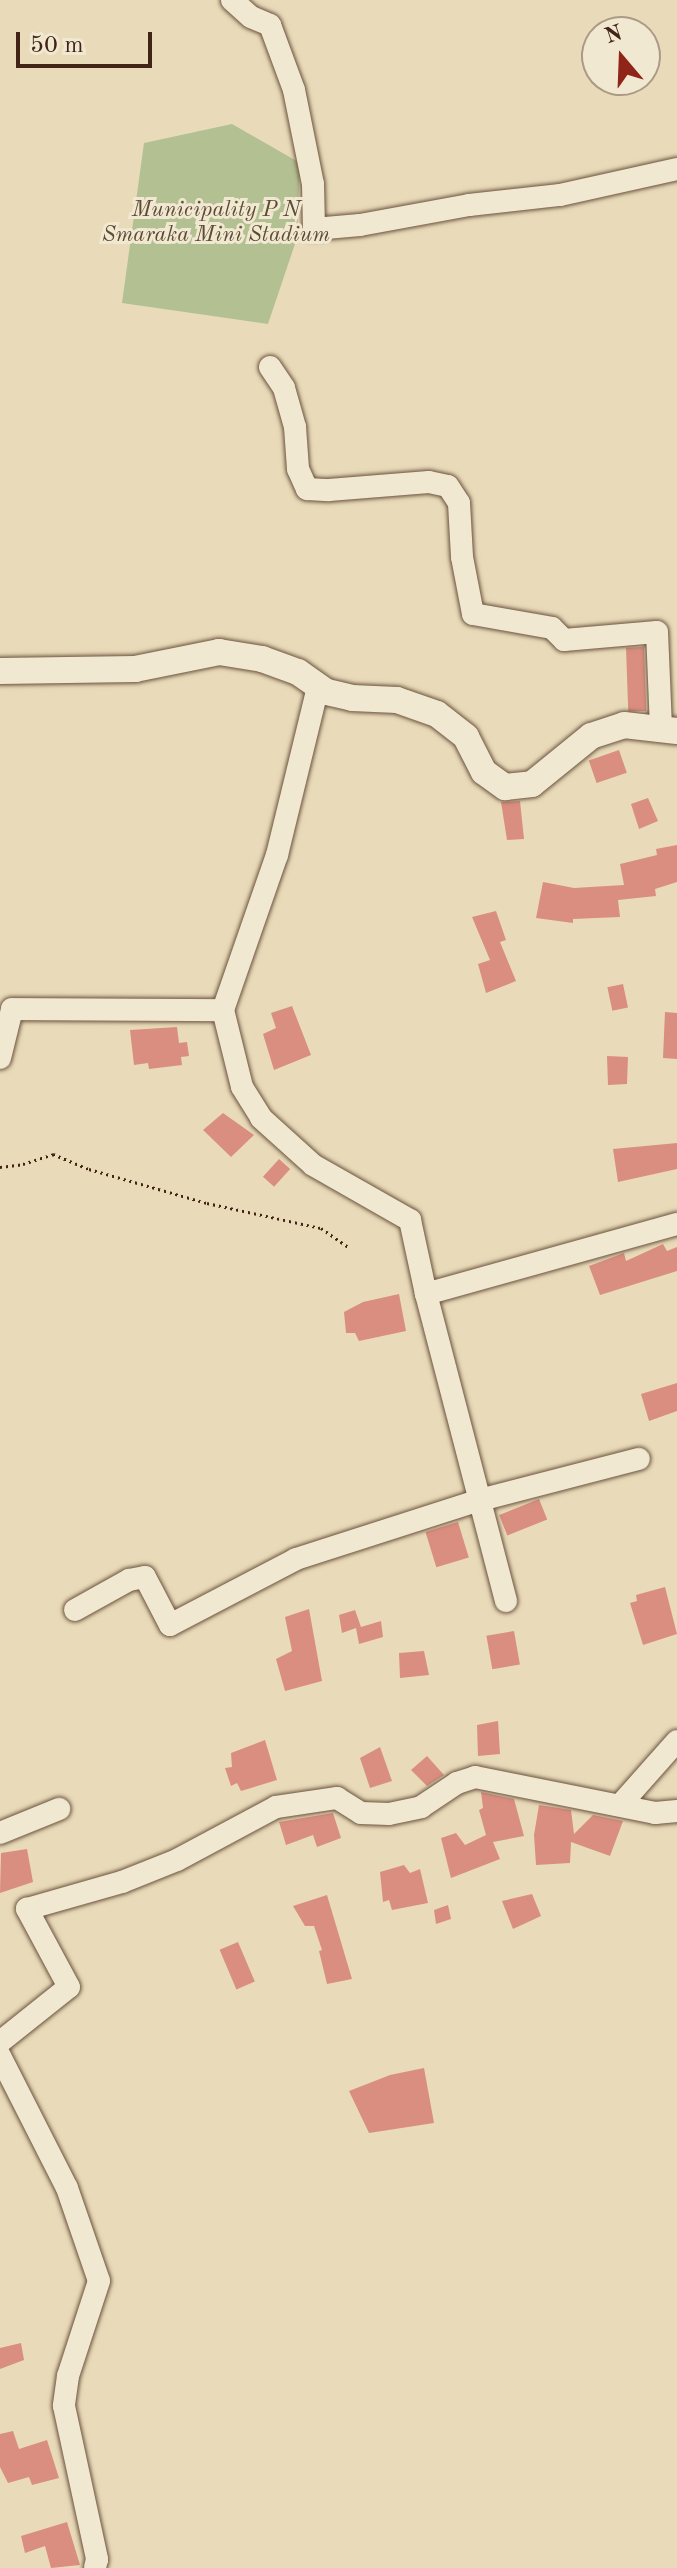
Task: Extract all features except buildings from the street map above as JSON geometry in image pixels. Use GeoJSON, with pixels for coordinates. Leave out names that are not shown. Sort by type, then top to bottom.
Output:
{"type":"FeatureCollection","features":[{"type":"Feature","properties":{"kind":"street"},"geometry":{"type":"LineString","coordinates":[[232,0],[251,17],[270,25],[289,77],[305,133],[313,184],[314,229],[360,225],[469,205],[560,195],[677,169]]}},
{"type":"Feature","properties":{"kind":"street"},"geometry":{"type":"LineString","coordinates":[[0,671],[135,669],[219,652],[262,659],[298,672],[318,687],[352,698],[397,700],[437,714],[466,737],[484,772],[505,787],[532,784],[591,736],[624,725],[669,729],[657,632],[564,640],[552,628],[473,614],[462,557],[459,503],[448,486],[429,482],[307,489],[298,469],[295,427],[284,388],[270,367]]}},
{"type":"Feature","properties":{"kind":"street"},"geometry":{"type":"LineString","coordinates":[[318,687],[277,855],[223,1010],[242,1087],[261,1118],[313,1165],[410,1220],[426,1294],[506,1601]]}},
{"type":"Feature","properties":{"kind":"street"},"geometry":{"type":"LineString","coordinates":[[0,1058],[12,1009],[223,1010]]}},
{"type":"Feature","properties":{"kind":"street"},"geometry":{"type":"LineString","coordinates":[[426,1294],[677,1224]]}},
{"type":"Feature","properties":{"kind":"street"},"geometry":{"type":"LineString","coordinates":[[75,1610],[129,1580],[145,1577],[170,1625],[296,1559],[480,1500],[639,1459]]}},
{"type":"Feature","properties":{"kind":"street"},"geometry":{"type":"LineString","coordinates":[[621,1804],[677,1741]]}},
{"type":"Feature","properties":{"kind":"street"},"geometry":{"type":"LineString","coordinates":[[0,2042],[69,1987],[27,1909],[122,1882],[177,1860],[276,1807],[337,1798],[361,1813],[389,1814],[421,1807],[457,1783],[475,1777],[655,1813],[677,1811]]}},
{"type":"Feature","properties":{"kind":"street"},"geometry":{"type":"LineString","coordinates":[[0,1833],[59,1809]]}},
{"type":"Feature","properties":{"kind":"street"},"geometry":{"type":"LineString","coordinates":[[0,2056],[67,2188],[99,2281],[68,2376],[64,2406],[97,2559],[95,2568]]}},
{"type":"Feature","properties":{"kind":"path"},"geometry":{"type":"LineString","coordinates":[[0,1167],[53,1154],[89,1169],[192,1199],[321,1228],[350,1248]]}},
{"type":"Feature","properties":{"kind":"green space","name":"Municipality P N Smaraka Mini Stadium"},"geometry":{"type":"Polygon","coordinates":[[[232,124],[300,163],[297,238],[268,324],[122,303],[144,143],[232,124]]]}}]}
